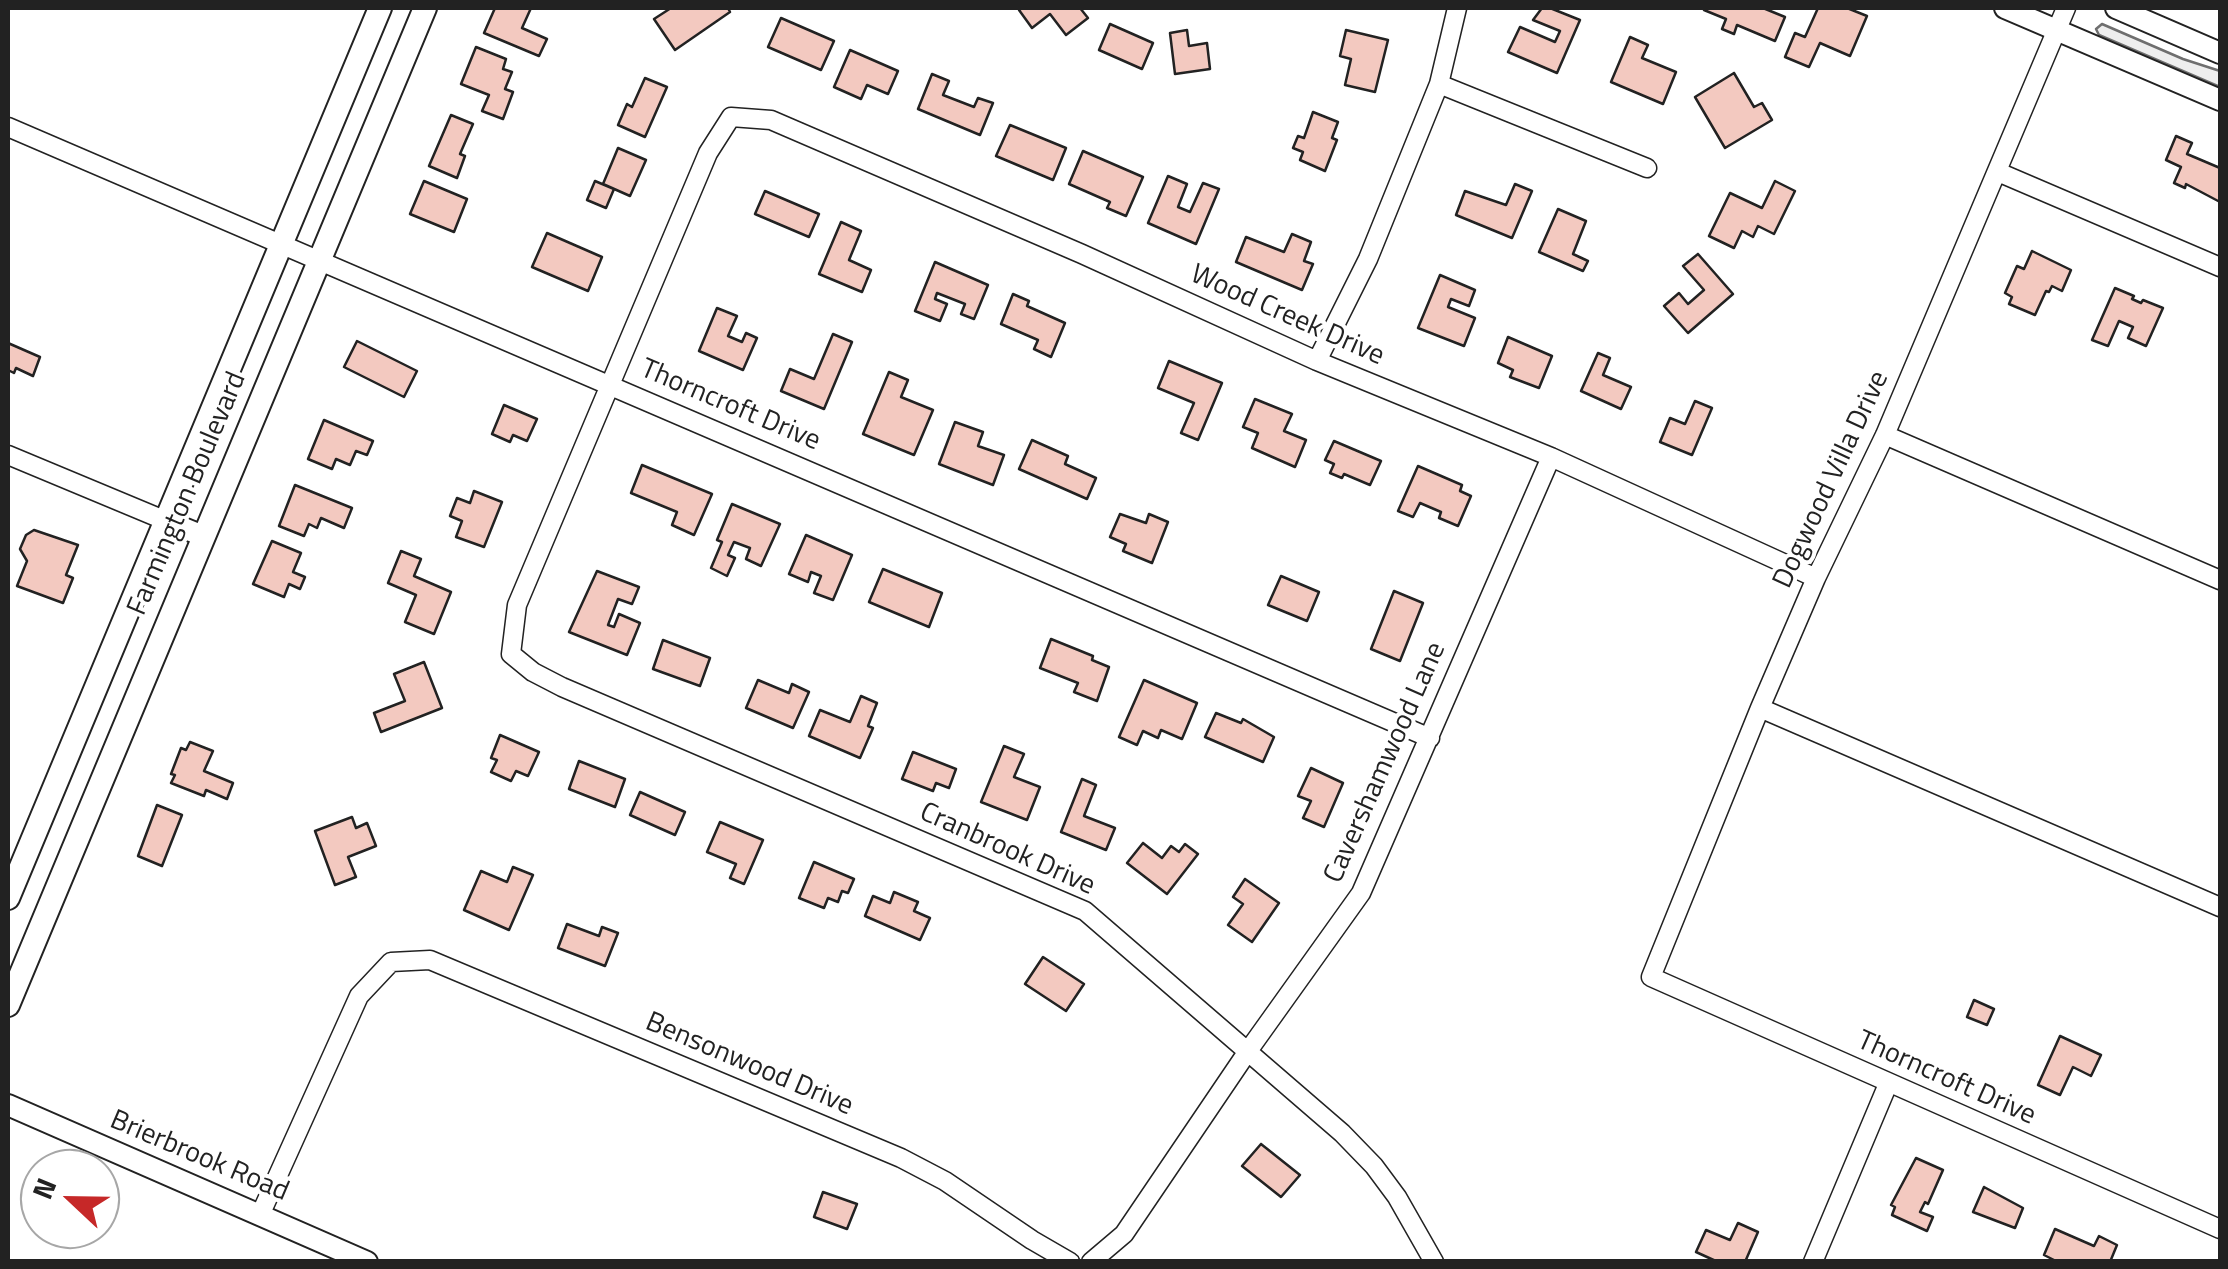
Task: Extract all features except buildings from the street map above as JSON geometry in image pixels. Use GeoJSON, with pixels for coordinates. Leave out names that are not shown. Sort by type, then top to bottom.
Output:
{"type":"FeatureCollection","features":[{"type":"Feature","properties":{"kind":"main road","name":"Farmington Boulevard"},"geometry":{"type":"LineString","coordinates":[[8,898],[380,8]]}},
{"type":"Feature","properties":{"kind":"main road","name":"Farmington Boulevard"},"geometry":{"type":"LineString","coordinates":[[8,1005],[426,8]]}},
{"type":"Feature","properties":{"kind":"street"},"geometry":{"type":"LineString","coordinates":[[1317,361],[1368,259],[1439,84],[1457,8]]}},
{"type":"Feature","properties":{"kind":"street"},"geometry":{"type":"LineString","coordinates":[[2005,8],[2220,100]]}},
{"type":"Feature","properties":{"kind":"street","name":"Dogwood Villa Drive"},"geometry":{"type":"LineString","coordinates":[[1651,977],[1760,708],[1816,578],[1885,435],[2066,8]]}},
{"type":"Feature","properties":{"kind":"street"},"geometry":{"type":"LineString","coordinates":[[2116,8],[2220,53]]}},
{"type":"Feature","properties":{"kind":"street"},"geometry":{"type":"LineString","coordinates":[[1439,84],[1647,168]]}},
{"type":"Feature","properties":{"kind":"street","name":"Wood Creek Drive"},"geometry":{"type":"LineString","coordinates":[[611,385],[708,154],[732,117],[770,120],[1082,254],[1317,361],[1550,457],[1816,578]]}},
{"type":"Feature","properties":{"kind":"street","name":"Thorncroft Drive"},"geometry":{"type":"LineString","coordinates":[[8,126],[1430,738]]}},
{"type":"Feature","properties":{"kind":"street"},"geometry":{"type":"LineString","coordinates":[[1998,172],[2220,267]]}},
{"type":"Feature","properties":{"kind":"street","name":"Cranbrook Drive"},"geometry":{"type":"LineString","coordinates":[[611,385],[517,604],[511,654],[562,688],[1085,911],[1374,1166],[1398,1197],[1434,1262]]}},
{"type":"Feature","properties":{"kind":"street"},"geometry":{"type":"LineString","coordinates":[[1885,435],[2220,580]]}},
{"type":"Feature","properties":{"kind":"street"},"geometry":{"type":"LineString","coordinates":[[8,455],[203,536]]}},
{"type":"Feature","properties":{"kind":"street","name":"Cavershamwood Lane"},"geometry":{"type":"LineString","coordinates":[[1091,1262],[1124,1234],[1248,1051],[1362,893],[1550,457]]}},
{"type":"Feature","properties":{"kind":"street"},"geometry":{"type":"LineString","coordinates":[[1760,708],[2220,907]]}},
{"type":"Feature","properties":{"kind":"street","name":"Bensonwood Drive"},"geometry":{"type":"LineString","coordinates":[[261,1213],[359,996],[390,962],[430,960],[902,1158],[945,1181],[1070,1262]]}},
{"type":"Feature","properties":{"kind":"street","name":"Thorncroft Drive"},"geometry":{"type":"LineString","coordinates":[[1651,977],[2220,1229]]}},
{"type":"Feature","properties":{"kind":"street"},"geometry":{"type":"LineString","coordinates":[[1812,1262],[1888,1084]]}},
{"type":"Feature","properties":{"kind":"street","name":"Brierbrook Road"},"geometry":{"type":"LineString","coordinates":[[8,1105],[367,1262]]}},
{"type":"Feature","properties":{"kind":"shaded area"},"geometry":{"type":"Polygon","coordinates":[[[2102,24],[2220,71],[2220,87],[2099,35],[2096,29],[2102,24]]]}}]}
